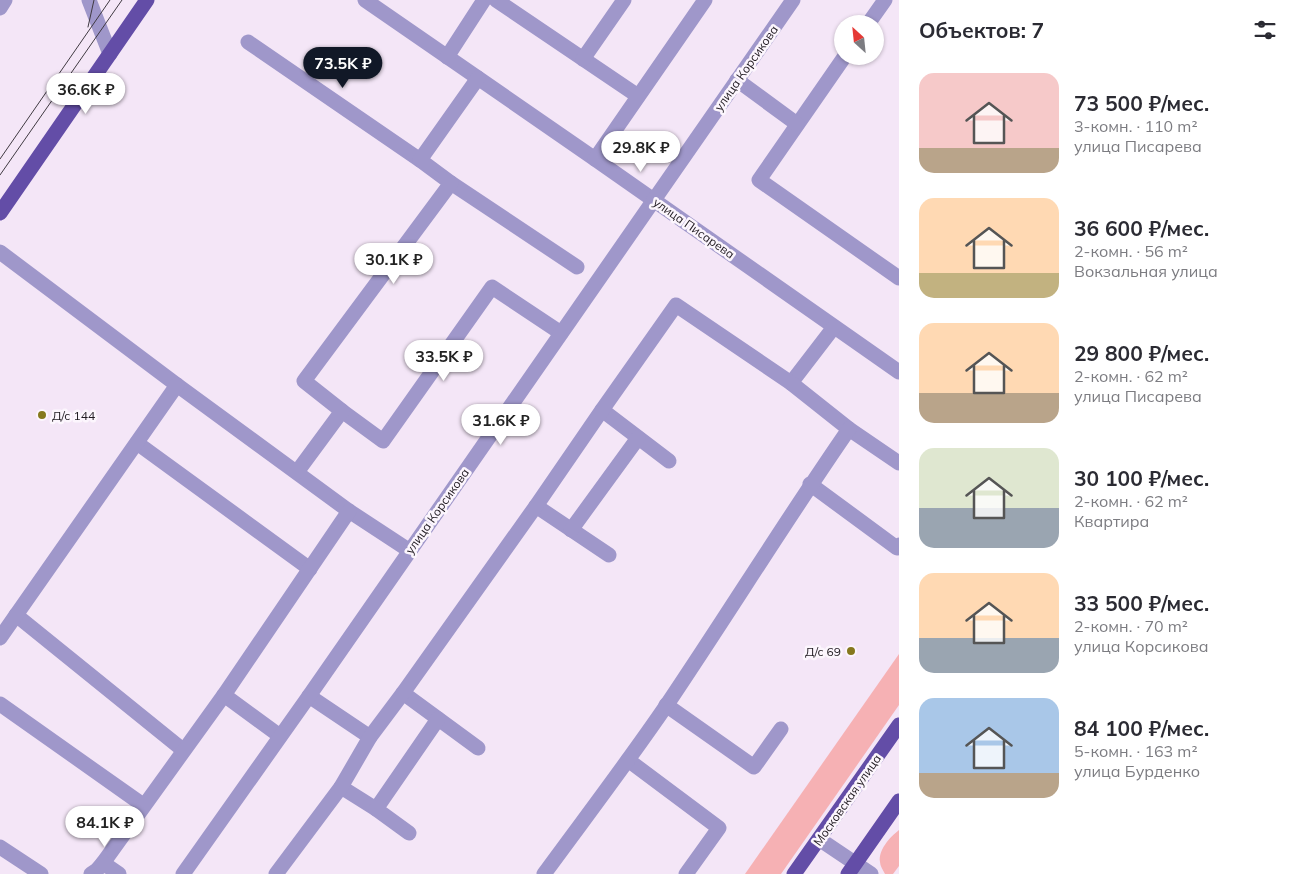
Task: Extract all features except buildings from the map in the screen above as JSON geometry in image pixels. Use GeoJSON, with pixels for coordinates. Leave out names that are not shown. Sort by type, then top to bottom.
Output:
{"type":"FeatureCollection","features":[{"type":"Feature","properties":{"kind":"main road"},"geometry":{"type":"LineString","coordinates":[[0,212],[147,0]]}},
{"type":"Feature","properties":{"kind":"main road","name":"Московская улица"},"geometry":{"type":"LineString","coordinates":[[794,874],[899,726]]}},
{"type":"Feature","properties":{"kind":"main road"},"geometry":{"type":"LineString","coordinates":[[852,869],[894,814],[899,801]]}},
{"type":"Feature","properties":{"kind":"street"},"geometry":{"type":"LineString","coordinates":[[0,8],[5,0]]}},
{"type":"Feature","properties":{"kind":"street"},"geometry":{"type":"LineString","coordinates":[[90,0],[110,54]]}},
{"type":"Feature","properties":{"kind":"street","name":"улица Писарева"},"geometry":{"type":"LineString","coordinates":[[365,0],[899,372]]}},
{"type":"Feature","properties":{"kind":"street"},"geometry":{"type":"LineString","coordinates":[[447,57],[484,0]]}},
{"type":"Feature","properties":{"kind":"street"},"geometry":{"type":"LineString","coordinates":[[496,0],[638,96]]}},
{"type":"Feature","properties":{"kind":"street"},"geometry":{"type":"LineString","coordinates":[[582,59],[624,0]]}},
{"type":"Feature","properties":{"kind":"street"},"geometry":{"type":"LineString","coordinates":[[595,159],[705,0]]}},
{"type":"Feature","properties":{"kind":"street","name":"улица Корсикова"},"geometry":{"type":"LineString","coordinates":[[183,874],[793,0]]}},
{"type":"Feature","properties":{"kind":"street"},"geometry":{"type":"LineString","coordinates":[[874,15],[884,1]]}},
{"type":"Feature","properties":{"kind":"street"},"geometry":{"type":"LineString","coordinates":[[248,42],[577,267]]}},
{"type":"Feature","properties":{"kind":"street"},"geometry":{"type":"LineString","coordinates":[[839,65],[759,180],[899,278]]}},
{"type":"Feature","properties":{"kind":"street"},"geometry":{"type":"LineString","coordinates":[[420,160],[478,78]]}},
{"type":"Feature","properties":{"kind":"street"},"geometry":{"type":"LineString","coordinates":[[737,80],[797,124]]}},
{"type":"Feature","properties":{"kind":"street"},"geometry":{"type":"LineString","coordinates":[[452,183],[304,382],[384,441],[492,287],[561,333]]}},
{"type":"Feature","properties":{"kind":"street"},"geometry":{"type":"LineString","coordinates":[[0,252],[349,511],[410,551]]}},
{"type":"Feature","properties":{"kind":"street"},"geometry":{"type":"LineString","coordinates":[[276,874],[341,787],[370,736],[403,693],[536,506],[676,305],[791,383],[849,429],[899,463]]}},
{"type":"Feature","properties":{"kind":"street"},"geometry":{"type":"LineString","coordinates":[[791,383],[834,327]]}},
{"type":"Feature","properties":{"kind":"street"},"geometry":{"type":"LineString","coordinates":[[0,638],[177,385]]}},
{"type":"Feature","properties":{"kind":"street"},"geometry":{"type":"LineString","coordinates":[[602,410],[669,461]]}},
{"type":"Feature","properties":{"kind":"street"},"geometry":{"type":"LineString","coordinates":[[297,472],[342,411]]}},
{"type":"Feature","properties":{"kind":"street"},"geometry":{"type":"LineString","coordinates":[[544,874],[666,705],[810,484],[849,429]]}},
{"type":"Feature","properties":{"kind":"street"},"geometry":{"type":"LineString","coordinates":[[571,530],[638,438]]}},
{"type":"Feature","properties":{"kind":"street"},"geometry":{"type":"LineString","coordinates":[[137,443],[310,569]]}},
{"type":"Feature","properties":{"kind":"street"},"geometry":{"type":"LineString","coordinates":[[810,484],[897,548],[899,546]]}},
{"type":"Feature","properties":{"kind":"street"},"geometry":{"type":"LineString","coordinates":[[536,506],[609,554]]}},
{"type":"Feature","properties":{"kind":"street"},"geometry":{"type":"LineString","coordinates":[[91,874],[103,863],[224,695],[349,511]]}},
{"type":"Feature","properties":{"kind":"street"},"geometry":{"type":"LineString","coordinates":[[16,616],[183,750]]}},
{"type":"Feature","properties":{"kind":"street"},"geometry":{"type":"LineString","coordinates":[[403,693],[478,748]]}},
{"type":"Feature","properties":{"kind":"street"},"geometry":{"type":"LineString","coordinates":[[224,695],[280,736]]}},
{"type":"Feature","properties":{"kind":"street"},"geometry":{"type":"LineString","coordinates":[[309,696],[370,736]]}},
{"type":"Feature","properties":{"kind":"street"},"geometry":{"type":"LineString","coordinates":[[0,704],[143,805]]}},
{"type":"Feature","properties":{"kind":"street"},"geometry":{"type":"LineString","coordinates":[[666,705],[754,767],[781,730]]}},
{"type":"Feature","properties":{"kind":"street"},"geometry":{"type":"LineString","coordinates":[[376,809],[438,719]]}},
{"type":"Feature","properties":{"kind":"street"},"geometry":{"type":"LineString","coordinates":[[628,760],[719,828],[686,874]]}},
{"type":"Feature","properties":{"kind":"street"},"geometry":{"type":"LineString","coordinates":[[341,787],[409,833]]}},
{"type":"Feature","properties":{"kind":"street"},"geometry":{"type":"LineString","coordinates":[[819,839],[852,869],[871,874]]}},
{"type":"Feature","properties":{"kind":"street"},"geometry":{"type":"LineString","coordinates":[[0,848],[41,874]]}},
{"type":"Feature","properties":{"kind":"street"},"geometry":{"type":"LineString","coordinates":[[103,863],[119,874]]}},
{"type":"Feature","properties":{"kind":"shaded area"},"geometry":{"type":"Polygon","coordinates":[[[899,654],[899,705],[781,874],[745,874],[899,654]]]}},
{"type":"Feature","properties":{"kind":"shaded area"},"geometry":{"type":"Polygon","coordinates":[[[899,830],[899,866],[893,874],[885,874],[880,864],[881,853],[889,840],[899,830]]]}},
{"type":"Feature","properties":{"kind":"tram line"},"geometry":{"type":"LineString","coordinates":[[88,27],[94,0]]}},
{"type":"Feature","properties":{"kind":"tram line"},"geometry":{"type":"LineString","coordinates":[[0,159],[110,0]]}},
{"type":"Feature","properties":{"kind":"tram line"},"geometry":{"type":"LineString","coordinates":[[0,175],[122,0]]}},
{"type":"Feature","properties":{"kind":"place","name":"Д/с 144"},"geometry":{"type":"Point","coordinates":[42,415]}},
{"type":"Feature","properties":{"kind":"place","name":"Д/с 69"},"geometry":{"type":"Point","coordinates":[851,651]}}]}
